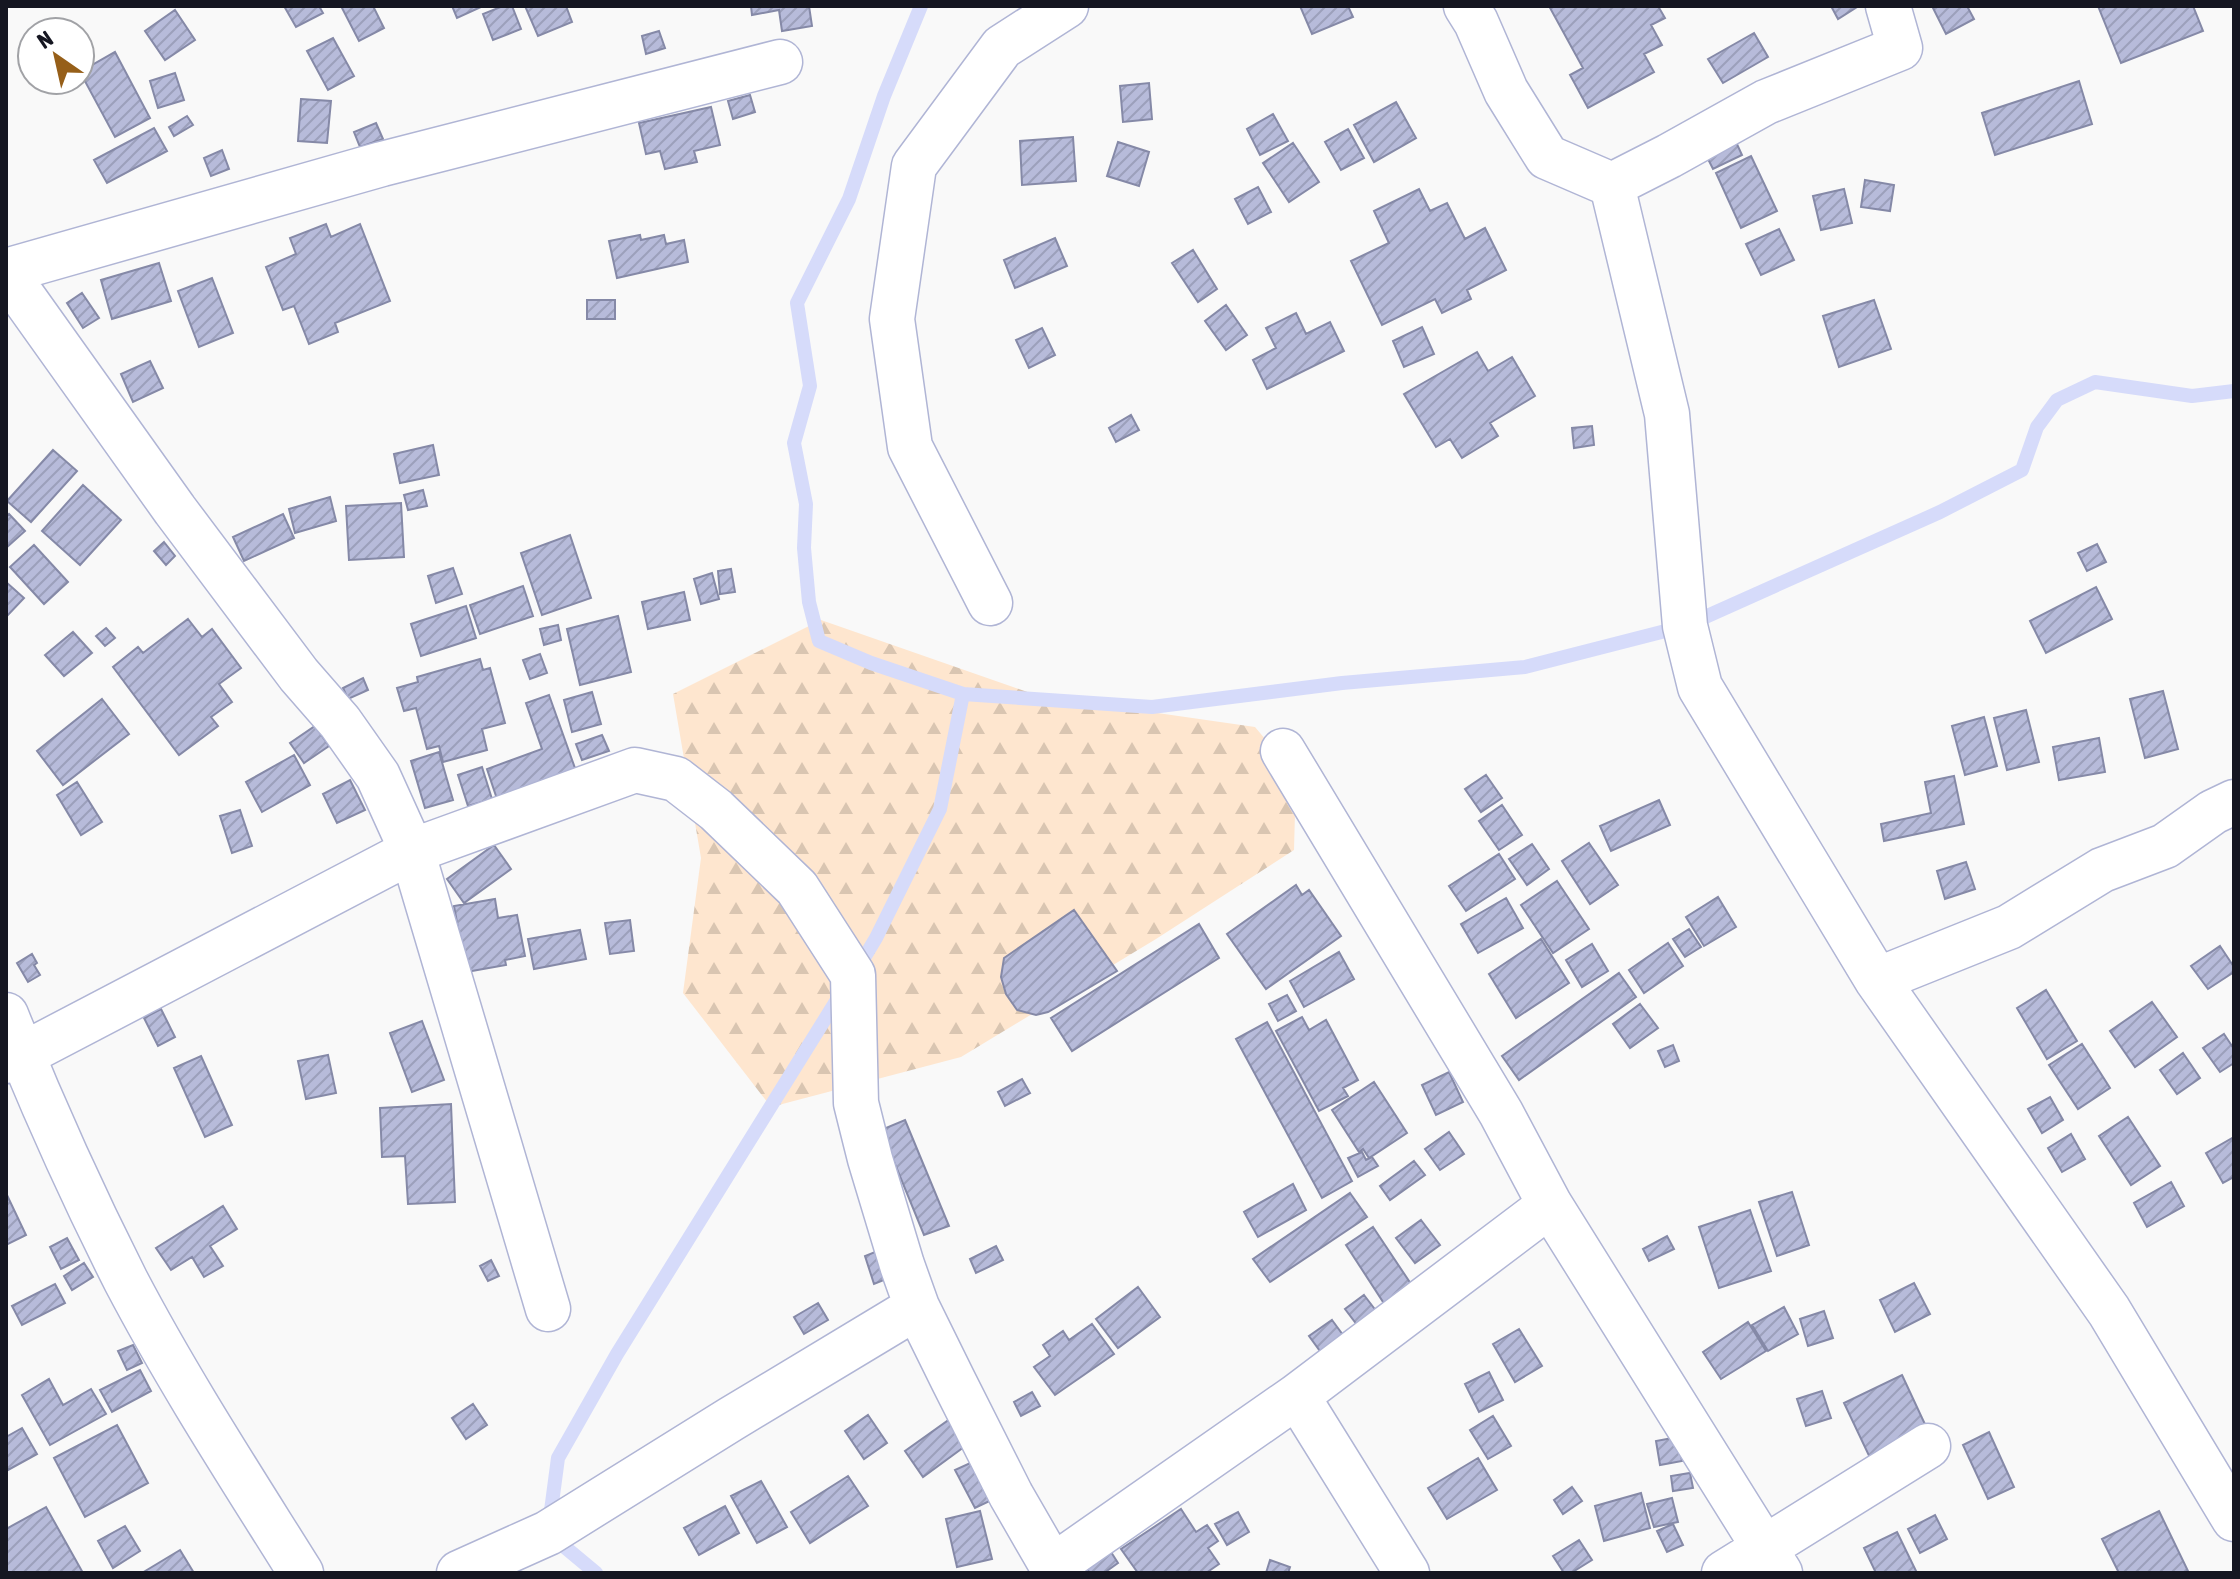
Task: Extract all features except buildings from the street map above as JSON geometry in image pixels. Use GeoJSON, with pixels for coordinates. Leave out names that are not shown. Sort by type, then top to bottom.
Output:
{"type":"FeatureCollection","features":[{"type":"Feature","properties":{"kind":"street"},"geometry":{"type":"LineString","coordinates":[[990,603],[910,447],[892,319],[914,166],[1002,47],[1066,6]]}},
{"type":"Feature","properties":{"kind":"street"},"geometry":{"type":"LineString","coordinates":[[1466,6],[1506,91],[1547,157],[1612,185]]}},
{"type":"Feature","properties":{"kind":"street"},"geometry":{"type":"LineString","coordinates":[[1612,185],[1766,102],[1900,48],[1888,6]]}},
{"type":"Feature","properties":{"kind":"street"},"geometry":{"type":"LineString","coordinates":[[548,1309],[412,851],[378,776],[184,522],[6,272],[382,164],[780,62]]}},
{"type":"Feature","properties":{"kind":"street"},"geometry":{"type":"LineString","coordinates":[[1612,185],[1667,414],[1685,626],[1700,687],[1877,980],[2109,1311],[2234,1519]]}},
{"type":"Feature","properties":{"kind":"street"},"geometry":{"type":"LineString","coordinates":[[1283,751],[1501,1113],[1550,1205],[1773,1561]]}},
{"type":"Feature","properties":{"kind":"street"},"geometry":{"type":"LineString","coordinates":[[14,1058],[412,851],[635,770],[676,779],[716,810],[797,888],[853,975],[856,1103],[902,1265],[917,1307],[1011,1495],[1054,1570],[1297,1396],[1550,1205]]}},
{"type":"Feature","properties":{"kind":"street"},"geometry":{"type":"LineString","coordinates":[[1877,980],[2009,927],[2102,870],[2165,846],[2213,812],[2234,802]]}},
{"type":"Feature","properties":{"kind":"street"},"geometry":{"type":"LineString","coordinates":[[6,1015],[14,1058],[127,1282],[185,1386],[301,1573]]}},
{"type":"Feature","properties":{"kind":"street"},"geometry":{"type":"LineString","coordinates":[[459,1573],[548,1533],[917,1307]]}},
{"type":"Feature","properties":{"kind":"street"},"geometry":{"type":"LineString","coordinates":[[1297,1396],[1407,1573]]}},
{"type":"Feature","properties":{"kind":"street"},"geometry":{"type":"LineString","coordinates":[[1724,1573],[1773,1561],[1928,1446]]}},
{"type":"Feature","properties":{"kind":"green space"},"geometry":{"type":"Polygon","coordinates":[[[821,620],[1039,696],[1255,727],[1296,776],[1294,850],[1156,939],[961,1057],[771,1107],[683,993],[701,858],[673,694],[821,620]]]}},
{"type":"Feature","properties":{"kind":"waterway"},"geometry":{"type":"LineString","coordinates":[[921,6],[884,96],[849,199],[797,303],[810,386],[794,443],[806,504],[804,548],[809,602],[819,641],[871,663],[963,694],[1152,707],[1342,683],[1525,667],[1685,626],[1940,512],[2022,470],[2037,427],[2057,400],[2095,382],[2192,396],[2234,391]]}},
{"type":"Feature","properties":{"kind":"waterway"},"geometry":{"type":"LineString","coordinates":[[858,968],[940,809],[963,694]]}},
{"type":"Feature","properties":{"kind":"waterway"},"geometry":{"type":"LineString","coordinates":[[596,1573],[548,1533],[558,1458],[617,1354],[840,995]]}}]}
